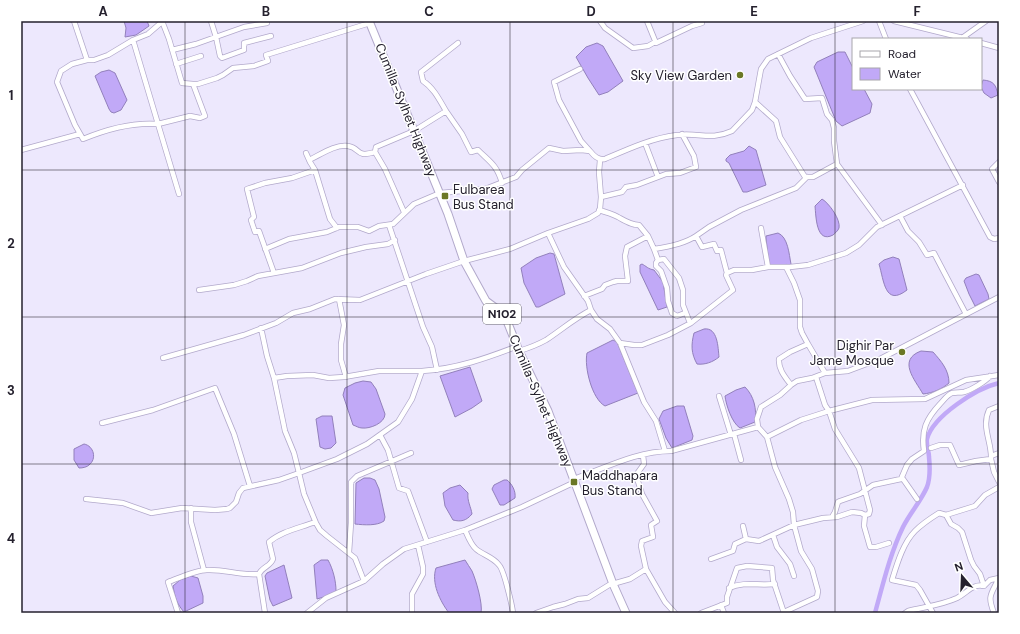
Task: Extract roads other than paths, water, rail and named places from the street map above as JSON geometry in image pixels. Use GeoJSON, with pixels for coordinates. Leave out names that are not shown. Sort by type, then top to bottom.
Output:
{"type":"FeatureCollection","features":[{"type":"Feature","properties":{"kind":"highway","name":"Cumilla-Sylhet Highway"},"geometry":{"type":"LineString","coordinates":[[369,22],[440,193],[464,261],[486,301],[497,309],[507,321],[548,411],[613,584],[626,613]]}},
{"type":"Feature","properties":{"kind":"street"},"geometry":{"type":"LineString","coordinates":[[74,21],[87,60]]}},
{"type":"Feature","properties":{"kind":"street"},"geometry":{"type":"LineString","coordinates":[[153,21],[158,26]]}},
{"type":"Feature","properties":{"kind":"street"},"geometry":{"type":"LineString","coordinates":[[193,84],[205,116],[200,118],[190,116],[158,124],[150,123],[119,127],[83,140],[57,82],[61,71],[66,67],[108,55],[133,40],[148,34],[163,21],[182,83],[193,84],[198,84],[223,76],[233,68],[254,66],[268,61],[266,55],[369,22]]}},
{"type":"Feature","properties":{"kind":"street"},"geometry":{"type":"LineString","coordinates":[[210,21],[216,37],[220,56],[222,58],[244,50],[244,43],[271,36]]}},
{"type":"Feature","properties":{"kind":"street"},"geometry":{"type":"LineString","coordinates":[[600,21],[605,28],[633,48],[648,46],[703,22]]}},
{"type":"Feature","properties":{"kind":"street"},"geometry":{"type":"LineString","coordinates":[[647,21],[655,42]]}},
{"type":"Feature","properties":{"kind":"street"},"geometry":{"type":"LineString","coordinates":[[580,69],[554,82],[559,100],[581,141],[594,156],[600,160],[605,160],[620,152],[645,143],[682,134],[717,136],[732,131],[749,114],[755,102],[761,69],[768,59],[811,38],[863,21]]}},
{"type":"Feature","properties":{"kind":"street"},"geometry":{"type":"LineString","coordinates":[[879,21],[886,38]]}},
{"type":"Feature","properties":{"kind":"street"},"geometry":{"type":"LineString","coordinates":[[894,21],[959,38]]}},
{"type":"Feature","properties":{"kind":"street"},"geometry":{"type":"LineString","coordinates":[[964,38],[986,21]]}},
{"type":"Feature","properties":{"kind":"street"},"geometry":{"type":"LineString","coordinates":[[172,50],[244,27],[267,23]]}},
{"type":"Feature","properties":{"kind":"street"},"geometry":{"type":"LineString","coordinates":[[133,40],[179,194]]}},
{"type":"Feature","properties":{"kind":"street"},"geometry":{"type":"LineString","coordinates":[[458,43],[421,72],[423,81],[433,91],[462,134],[471,152],[478,150],[495,166],[499,171],[502,183]]}},
{"type":"Feature","properties":{"kind":"street"},"geometry":{"type":"LineString","coordinates":[[982,43],[999,48]]}},
{"type":"Feature","properties":{"kind":"street"},"geometry":{"type":"LineString","coordinates":[[778,54],[805,99],[822,98],[827,114],[832,120],[834,128],[837,164],[882,225]]}},
{"type":"Feature","properties":{"kind":"street"},"geometry":{"type":"LineString","coordinates":[[176,64],[201,56]]}},
{"type":"Feature","properties":{"kind":"street"},"geometry":{"type":"LineString","coordinates":[[911,90],[990,237],[994,239],[999,238]]}},
{"type":"Feature","properties":{"kind":"street"},"geometry":{"type":"LineString","coordinates":[[755,102],[776,121],[780,137],[805,177],[813,177],[837,164]]}},
{"type":"Feature","properties":{"kind":"street"},"geometry":{"type":"LineString","coordinates":[[404,212],[385,169],[375,152],[376,147],[414,131],[446,111]]}},
{"type":"Feature","properties":{"kind":"street"},"geometry":{"type":"LineString","coordinates":[[21,150],[80,134]]}},
{"type":"Feature","properties":{"kind":"street"},"geometry":{"type":"LineString","coordinates":[[601,197],[622,192],[626,187],[638,185],[666,174],[680,173],[696,167],[694,156],[682,134]]}},
{"type":"Feature","properties":{"kind":"street"},"geometry":{"type":"LineString","coordinates":[[645,143],[658,177]]}},
{"type":"Feature","properties":{"kind":"street"},"geometry":{"type":"LineString","coordinates":[[309,160],[342,146],[350,146],[359,153],[364,154],[375,152]]}},
{"type":"Feature","properties":{"kind":"street"},"geometry":{"type":"LineString","coordinates":[[265,249],[289,240],[328,232],[337,228],[358,227],[369,231],[379,226],[393,224],[414,204],[440,193],[485,189],[516,177],[522,170],[549,148],[563,151],[590,151]]}},
{"type":"Feature","properties":{"kind":"street"},"geometry":{"type":"LineString","coordinates":[[306,153],[315,170],[330,219],[337,228]]}},
{"type":"Feature","properties":{"kind":"street"},"geometry":{"type":"LineString","coordinates":[[163,358],[244,335],[276,323],[293,312],[310,309],[335,299],[360,300],[464,261],[510,249],[548,233],[588,219],[598,213],[599,210],[601,197],[599,172],[600,160]]}},
{"type":"Feature","properties":{"kind":"street"},"geometry":{"type":"LineString","coordinates":[[999,162],[992,169],[999,182]]}},
{"type":"Feature","properties":{"kind":"street"},"geometry":{"type":"LineString","coordinates":[[274,273],[259,231],[255,232],[251,220],[254,217],[247,190],[265,183],[284,180],[315,170]]}},
{"type":"Feature","properties":{"kind":"street"},"geometry":{"type":"LineString","coordinates":[[654,250],[689,240],[709,227],[741,210],[796,188],[807,177]]}},
{"type":"Feature","properties":{"kind":"street"},"geometry":{"type":"LineString","coordinates":[[727,273],[734,270],[752,270],[768,267],[808,265],[846,253],[859,245],[882,225],[962,185]]}},
{"type":"Feature","properties":{"kind":"street"},"geometry":{"type":"LineString","coordinates":[[599,210],[627,223],[639,225],[644,230],[658,260],[656,266],[661,271],[667,288],[668,300],[672,313],[677,316],[685,313]]}},
{"type":"Feature","properties":{"kind":"street"},"geometry":{"type":"LineString","coordinates":[[900,216],[908,231],[919,242],[927,255],[934,253],[966,314]]}},
{"type":"Feature","properties":{"kind":"street"},"geometry":{"type":"LineString","coordinates":[[389,225],[423,327],[432,347],[437,370]]}},
{"type":"Feature","properties":{"kind":"street"},"geometry":{"type":"LineString","coordinates":[[761,228],[768,267]]}},
{"type":"Feature","properties":{"kind":"street"},"geometry":{"type":"LineString","coordinates":[[548,233],[564,267],[588,301],[591,310],[597,319],[610,329],[620,343],[644,402],[656,421],[665,451]]}},
{"type":"Feature","properties":{"kind":"street"},"geometry":{"type":"LineString","coordinates":[[584,296],[602,289],[610,283],[617,281],[628,281],[626,256],[627,247],[648,236]]}},
{"type":"Feature","properties":{"kind":"street"},"geometry":{"type":"LineString","coordinates":[[620,343],[634,346],[642,345],[664,337],[690,323],[733,290],[726,275],[727,273],[721,250],[717,251],[714,244],[702,247],[696,236]]}},
{"type":"Feature","properties":{"kind":"street"},"geometry":{"type":"LineString","coordinates":[[199,290],[234,285],[258,276],[302,268],[336,255],[366,247],[388,244],[395,240]]}},
{"type":"Feature","properties":{"kind":"street"},"geometry":{"type":"LineString","coordinates":[[658,260],[664,259],[679,278],[683,290],[683,306],[690,323]]}},
{"type":"Feature","properties":{"kind":"street"},"geometry":{"type":"LineString","coordinates":[[786,267],[800,300],[800,327],[825,374]]}},
{"type":"Feature","properties":{"kind":"street"},"geometry":{"type":"LineString","coordinates":[[701,613],[728,603],[727,597],[729,588],[737,568],[747,566],[772,568],[775,584],[784,612],[817,597],[818,591],[812,569],[801,551],[789,499],[775,467],[767,437],[758,427],[757,419],[761,407],[791,385],[803,379],[848,371],[880,359],[999,297]]}},
{"type":"Feature","properties":{"kind":"street"},"geometry":{"type":"LineString","coordinates":[[339,299],[344,325],[341,344],[341,360],[346,377]]}},
{"type":"Feature","properties":{"kind":"street"},"geometry":{"type":"LineString","coordinates":[[274,378],[312,375],[329,378],[346,377],[379,371],[437,370],[535,346],[591,310]]}},
{"type":"Feature","properties":{"kind":"street"},"geometry":{"type":"LineString","coordinates":[[261,328],[267,356],[274,378],[285,431],[294,453],[304,494],[315,522],[320,530],[355,558],[364,581]]}},
{"type":"Feature","properties":{"kind":"street"},"geometry":{"type":"LineString","coordinates":[[791,385],[780,370],[778,361],[790,352],[808,344]]}},
{"type":"Feature","properties":{"kind":"street"},"geometry":{"type":"LineString","coordinates":[[86,499],[123,503],[148,512],[191,508],[221,510],[230,508],[236,502],[240,490],[250,486],[279,480],[338,460],[367,444],[398,422],[412,399],[422,371]]}},
{"type":"Feature","properties":{"kind":"street"},"geometry":{"type":"LineString","coordinates":[[767,437],[801,420],[830,411],[872,400],[926,399],[966,380],[999,375]]}},
{"type":"Feature","properties":{"kind":"street"},"geometry":{"type":"LineString","coordinates":[[901,479],[907,465],[912,459],[924,451],[925,424],[937,407],[949,394],[954,392],[964,392],[987,380],[990,376]]}},
{"type":"Feature","properties":{"kind":"street"},"geometry":{"type":"LineString","coordinates":[[816,377],[825,405],[830,411],[835,429],[859,468],[870,510],[869,514],[865,515]]}},
{"type":"Feature","properties":{"kind":"street"},"geometry":{"type":"LineString","coordinates":[[102,423],[153,410],[215,388],[234,434],[250,486]]}},
{"type":"Feature","properties":{"kind":"street"},"geometry":{"type":"LineString","coordinates":[[719,396],[741,460]]}},
{"type":"Feature","properties":{"kind":"street"},"geometry":{"type":"LineString","coordinates":[[999,406],[989,410],[986,417],[991,458],[994,472],[999,482]]}},
{"type":"Feature","properties":{"kind":"street"},"geometry":{"type":"LineString","coordinates":[[307,613],[326,598],[364,581],[383,564],[404,549],[465,530],[522,507],[575,481],[624,460],[657,451],[671,451],[758,427]]}},
{"type":"Feature","properties":{"kind":"street"},"geometry":{"type":"LineString","coordinates":[[380,434],[388,450],[399,488],[407,489],[427,542]]}},
{"type":"Feature","properties":{"kind":"street"},"geometry":{"type":"LineString","coordinates":[[931,448],[940,445],[950,445],[959,465],[991,458],[999,453]]}},
{"type":"Feature","properties":{"kind":"street"},"geometry":{"type":"LineString","coordinates":[[349,552],[351,482],[357,476],[391,460],[411,453]]}},
{"type":"Feature","properties":{"kind":"street"},"geometry":{"type":"LineString","coordinates":[[643,455],[644,464],[636,475],[642,494],[656,521],[650,525],[653,537],[642,541],[641,546],[646,569],[665,602],[674,613]]}},
{"type":"Feature","properties":{"kind":"street"},"geometry":{"type":"LineString","coordinates":[[832,517],[838,502],[860,494],[873,486],[901,479]]}},
{"type":"Feature","properties":{"kind":"street"},"geometry":{"type":"LineString","coordinates":[[901,479],[903,479],[917,499]]}},
{"type":"Feature","properties":{"kind":"street"},"geometry":{"type":"LineString","coordinates":[[932,613],[916,585],[892,580],[901,555],[910,537],[916,530],[939,513],[946,515],[975,506],[985,495],[999,487]]}},
{"type":"Feature","properties":{"kind":"street"},"geometry":{"type":"LineString","coordinates":[[191,508],[191,522],[204,570]]}},
{"type":"Feature","properties":{"kind":"street"},"geometry":{"type":"LineString","coordinates":[[710,559],[733,551],[735,544],[746,539],[759,541],[794,526],[852,512],[865,515]]}},
{"type":"Feature","properties":{"kind":"street"},"geometry":{"type":"LineString","coordinates":[[865,515],[864,526],[870,547],[889,542]]}},
{"type":"Feature","properties":{"kind":"street"},"geometry":{"type":"LineString","coordinates":[[946,515],[951,524],[962,532],[971,560],[980,574],[984,586]]}},
{"type":"Feature","properties":{"kind":"street"},"geometry":{"type":"LineString","coordinates":[[265,613],[259,574],[261,570],[270,564],[273,559],[269,542],[275,537],[315,522]]}},
{"type":"Feature","properties":{"kind":"street"},"geometry":{"type":"LineString","coordinates":[[743,526],[746,539]]}},
{"type":"Feature","properties":{"kind":"street"},"geometry":{"type":"LineString","coordinates":[[465,530],[472,544],[477,550],[494,559],[500,565],[513,613]]}},
{"type":"Feature","properties":{"kind":"street"},"geometry":{"type":"LineString","coordinates":[[773,535],[777,547],[790,564],[794,576]]}},
{"type":"Feature","properties":{"kind":"street"},"geometry":{"type":"LineString","coordinates":[[412,613],[412,594],[422,574],[423,566],[418,545]]}},
{"type":"Feature","properties":{"kind":"street"},"geometry":{"type":"LineString","coordinates":[[536,613],[578,599],[588,598],[613,584],[630,579],[646,569]]}},
{"type":"Feature","properties":{"kind":"street"},"geometry":{"type":"LineString","coordinates":[[178,613],[168,582],[204,570],[225,570],[243,575],[259,574]]}},
{"type":"Feature","properties":{"kind":"street"},"geometry":{"type":"LineString","coordinates":[[905,613],[954,599],[972,587],[981,585],[984,586],[990,580],[999,578]]}},
{"type":"Feature","properties":{"kind":"street"},"geometry":{"type":"LineString","coordinates":[[994,613],[990,597],[999,578]]}},
{"type":"Feature","properties":{"kind":"street"},"geometry":{"type":"LineString","coordinates":[[729,588],[747,583],[764,585],[775,584]]}},
{"type":"Feature","properties":{"kind":"street"},"geometry":{"type":"LineString","coordinates":[[721,605],[724,613]]}},
{"type":"Feature","properties":{"kind":"water"},"geometry":{"type":"Polygon","coordinates":[[[124,21],[147,21],[149,26],[136,35],[125,37],[126,28],[124,21]]]}},
{"type":"Feature","properties":{"kind":"water"},"geometry":{"type":"Polygon","coordinates":[[[597,43],[603,46],[623,81],[608,92],[599,95],[576,57],[586,47],[597,43]]]}},
{"type":"Feature","properties":{"kind":"water"},"geometry":{"type":"Polygon","coordinates":[[[838,52],[845,52],[852,66],[852,90],[865,90],[872,104],[870,113],[842,126],[836,121],[814,67],[817,62],[838,52]]]}},
{"type":"Feature","properties":{"kind":"water"},"geometry":{"type":"Polygon","coordinates":[[[109,70],[115,73],[127,100],[121,110],[114,113],[109,109],[95,76],[101,72],[109,70]]]}},
{"type":"Feature","properties":{"kind":"water"},"geometry":{"type":"Polygon","coordinates":[[[983,80],[990,81],[994,84],[998,95],[991,98],[984,93],[982,84],[983,80]]]}},
{"type":"Feature","properties":{"kind":"water"},"geometry":{"type":"Polygon","coordinates":[[[749,146],[756,150],[766,185],[743,192],[726,159],[730,155],[744,151],[749,146]]]}},
{"type":"Feature","properties":{"kind":"water"},"geometry":{"type":"Polygon","coordinates":[[[822,199],[834,212],[839,225],[839,228],[833,235],[827,237],[823,236],[820,232],[817,222],[815,206],[822,199]]]}},
{"type":"Feature","properties":{"kind":"water"},"geometry":{"type":"Polygon","coordinates":[[[778,233],[784,238],[788,246],[790,265],[769,265],[766,236],[778,233]]]}},
{"type":"Feature","properties":{"kind":"water"},"geometry":{"type":"Polygon","coordinates":[[[550,253],[554,254],[565,294],[539,307],[536,307],[524,283],[521,268],[536,258],[550,253]]]}},
{"type":"Feature","properties":{"kind":"water"},"geometry":{"type":"Polygon","coordinates":[[[893,257],[899,259],[907,290],[894,296],[890,294],[884,284],[879,264],[884,260],[893,257]]]}},
{"type":"Feature","properties":{"kind":"water"},"geometry":{"type":"Polygon","coordinates":[[[642,264],[654,270],[663,282],[667,307],[658,310],[640,272],[640,265],[642,264]]]}},
{"type":"Feature","properties":{"kind":"water"},"geometry":{"type":"Polygon","coordinates":[[[976,274],[979,275],[989,299],[975,306],[964,281],[966,278],[976,274]]]}},
{"type":"Feature","properties":{"kind":"water"},"geometry":{"type":"Polygon","coordinates":[[[704,329],[709,329],[715,335],[718,344],[719,357],[709,363],[697,364],[693,353],[693,337],[694,333],[704,329]]]}},
{"type":"Feature","properties":{"kind":"water"},"geometry":{"type":"Polygon","coordinates":[[[613,340],[617,342],[638,393],[605,406],[596,397],[593,390],[588,374],[586,359],[587,353],[613,340]]]}},
{"type":"Feature","properties":{"kind":"water"},"geometry":{"type":"Polygon","coordinates":[[[921,351],[933,352],[942,362],[949,378],[949,383],[943,387],[930,393],[923,394],[910,371],[909,365],[910,360],[914,355],[921,351]]]}},
{"type":"Feature","properties":{"kind":"water"},"geometry":{"type":"Polygon","coordinates":[[[470,367],[482,401],[455,417],[440,376],[470,367]]]}},
{"type":"Feature","properties":{"kind":"water"},"geometry":{"type":"Polygon","coordinates":[[[363,381],[371,382],[376,389],[385,414],[380,423],[365,428],[360,428],[353,425],[343,395],[345,388],[363,381]]]}},
{"type":"Feature","properties":{"kind":"water"},"geometry":{"type":"Polygon","coordinates":[[[745,387],[751,394],[754,403],[756,412],[755,422],[740,428],[732,418],[725,396],[745,387]]]}},
{"type":"Feature","properties":{"kind":"water"},"geometry":{"type":"Polygon","coordinates":[[[677,406],[684,406],[693,436],[692,440],[672,448],[666,438],[659,419],[663,411],[677,406]]]}},
{"type":"Feature","properties":{"kind":"water"},"geometry":{"type":"Polygon","coordinates":[[[322,416],[332,416],[336,443],[331,448],[325,449],[320,447],[316,419],[322,416]]]}},
{"type":"Feature","properties":{"kind":"water"},"geometry":{"type":"Polygon","coordinates":[[[84,444],[90,447],[94,456],[88,466],[79,468],[74,460],[74,449],[84,444]]]}},
{"type":"Feature","properties":{"kind":"water"},"geometry":{"type":"Polygon","coordinates":[[[364,478],[375,480],[379,489],[385,517],[384,521],[381,523],[370,525],[355,524],[356,483],[364,478]]]}},
{"type":"Feature","properties":{"kind":"water"},"geometry":{"type":"Polygon","coordinates":[[[507,480],[512,486],[515,493],[515,498],[504,505],[500,505],[492,489],[494,485],[507,480]]]}},
{"type":"Feature","properties":{"kind":"water"},"geometry":{"type":"Polygon","coordinates":[[[460,485],[468,493],[472,514],[465,520],[458,521],[453,520],[445,506],[443,493],[450,488],[460,485]]]}},
{"type":"Feature","properties":{"kind":"water"},"geometry":{"type":"Polygon","coordinates":[[[321,560],[328,560],[330,564],[334,575],[336,591],[330,595],[317,599],[314,565],[321,560]]]}},
{"type":"Feature","properties":{"kind":"water"},"geometry":{"type":"Polygon","coordinates":[[[465,560],[472,571],[477,586],[481,604],[481,613],[449,613],[437,592],[435,580],[436,568],[465,560]]]}},
{"type":"Feature","properties":{"kind":"water"},"geometry":{"type":"Polygon","coordinates":[[[284,565],[292,598],[273,606],[270,600],[265,576],[267,573],[284,565]]]}},
{"type":"Feature","properties":{"kind":"water"},"geometry":{"type":"Polygon","coordinates":[[[191,576],[198,578],[203,596],[203,603],[184,612],[177,600],[173,586],[180,580],[191,576]]]}},
{"type":"Feature","properties":{"kind":"waterway"},"geometry":{"type":"LineString","coordinates":[[875,613],[887,569],[898,537],[925,492],[928,484],[930,465],[927,439],[931,430],[938,421],[957,404],[979,391],[999,383]]}},
{"type":"Feature","properties":{"kind":"place","name":"Sky View Garden"},"geometry":{"type":"Point","coordinates":[740,75]}},
{"type":"Feature","properties":{"kind":"place","name":"Fulbarea Bus Stand"},"geometry":{"type":"Point","coordinates":[445,196]}},
{"type":"Feature","properties":{"kind":"place","name":"Dighir Par Jame Mosque"},"geometry":{"type":"Point","coordinates":[902,352]}},
{"type":"Feature","properties":{"kind":"place","name":"Maddhapara Bus Stand"},"geometry":{"type":"Point","coordinates":[574,482]}}]}
